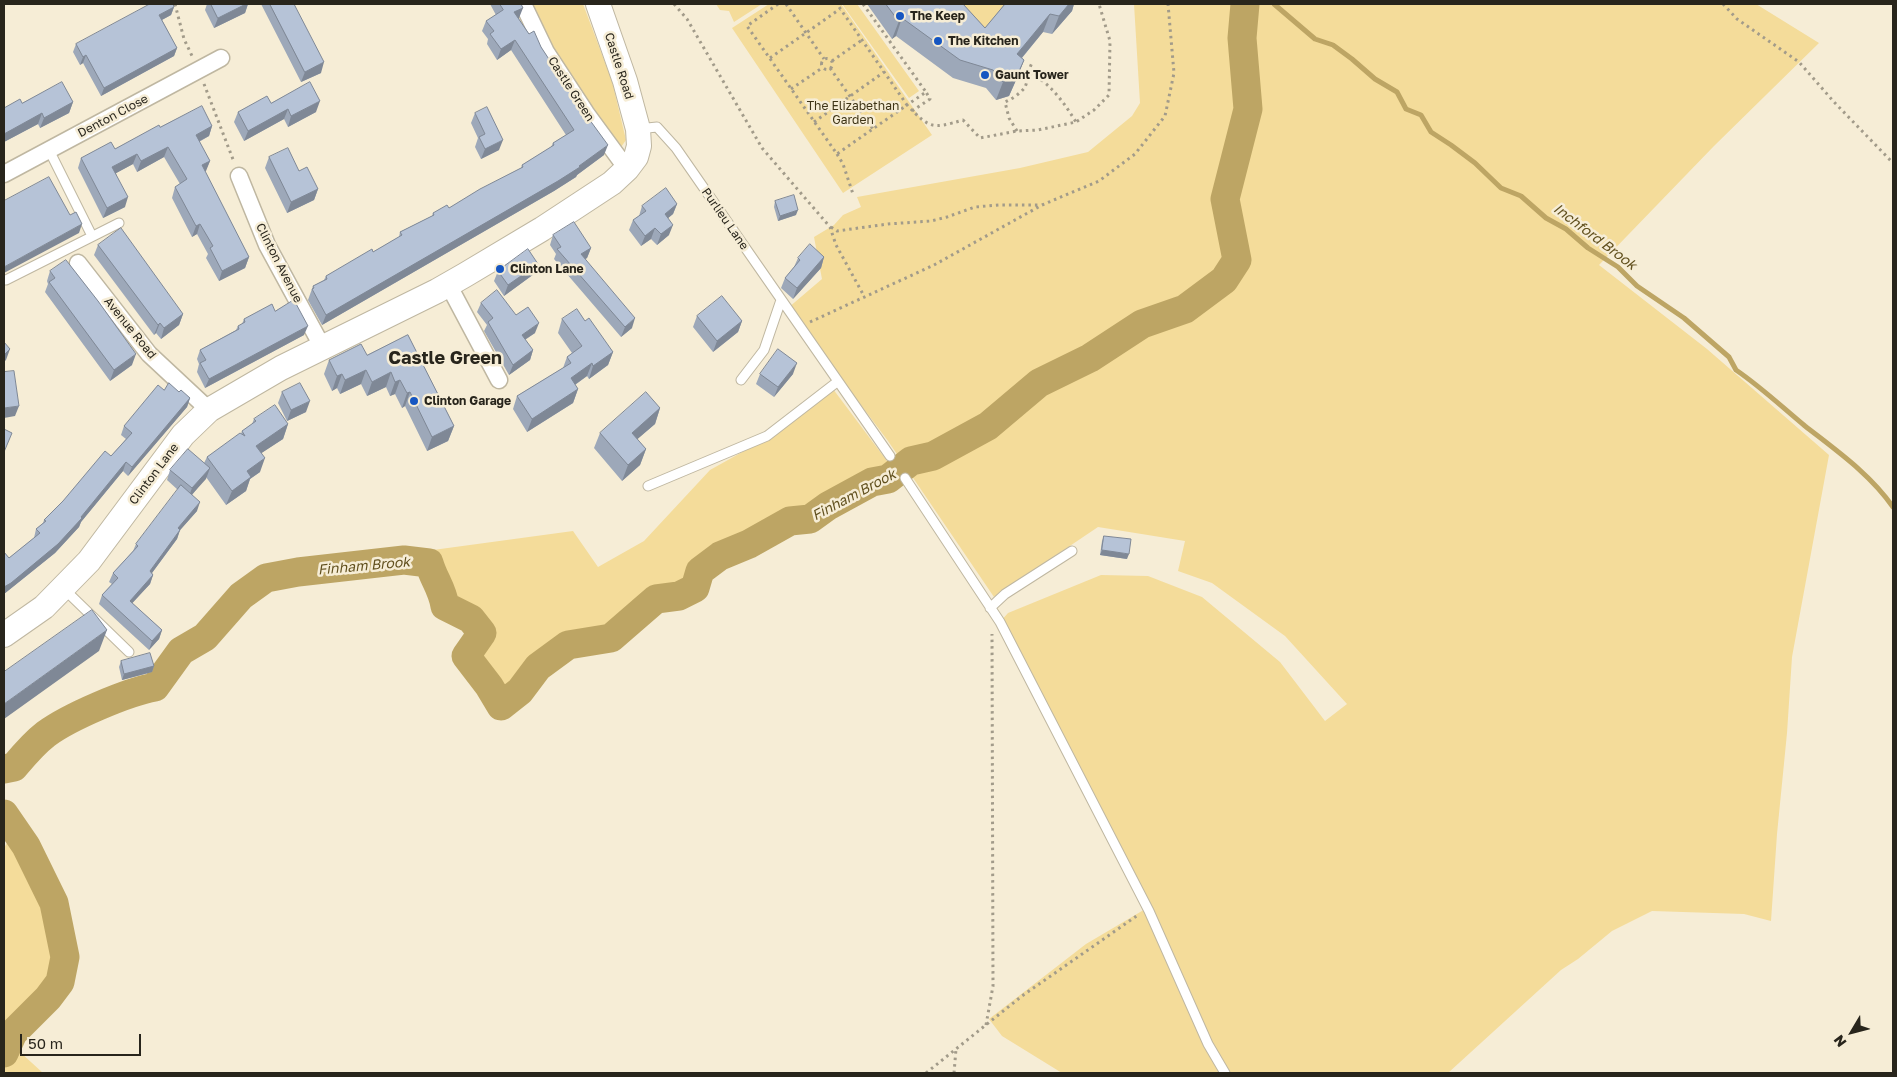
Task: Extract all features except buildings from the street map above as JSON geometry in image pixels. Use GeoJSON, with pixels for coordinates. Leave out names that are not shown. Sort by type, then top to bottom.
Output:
{"type":"FeatureCollection","features":[{"type":"Feature","properties":{"kind":"main road","name":"Castle Road"},"geometry":{"type":"LineString","coordinates":[[598,4],[625,82],[638,129]]}},
{"type":"Feature","properties":{"kind":"main road","name":"Clinton Lane"},"geometry":{"type":"LineString","coordinates":[[4,635],[44,607],[89,561],[183,435],[210,410],[281,368],[448,284],[542,229],[612,183],[627,169],[636,157],[639,146],[638,129]]}},
{"type":"Feature","properties":{"kind":"street","name":"Castle Green"},"geometry":{"type":"LineString","coordinates":[[524,4],[546,52],[627,169]]}},
{"type":"Feature","properties":{"kind":"street","name":"Denton Close"},"geometry":{"type":"LineString","coordinates":[[4,174],[221,58]]}},
{"type":"Feature","properties":{"kind":"street","name":"Clinton Avenue"},"geometry":{"type":"LineString","coordinates":[[239,176],[266,245],[323,348]]}},
{"type":"Feature","properties":{"kind":"street","name":"Avenue Road"},"geometry":{"type":"LineString","coordinates":[[78,263],[149,354],[210,410]]}},
{"type":"Feature","properties":{"kind":"street"},"geometry":{"type":"LineString","coordinates":[[448,284],[499,380]]}},
{"type":"Feature","properties":{"kind":"lane","name":"Purlieu Lane"},"geometry":{"type":"LineString","coordinates":[[638,129],[657,127],[676,148],[890,456]]}},
{"type":"Feature","properties":{"kind":"lane"},"geometry":{"type":"LineString","coordinates":[[49,150],[92,236]]}},
{"type":"Feature","properties":{"kind":"lane"},"geometry":{"type":"LineString","coordinates":[[6,280],[119,223]]}},
{"type":"Feature","properties":{"kind":"lane"},"geometry":{"type":"LineString","coordinates":[[742,380],[764,350],[781,300]]}},
{"type":"Feature","properties":{"kind":"lane"},"geometry":{"type":"LineString","coordinates":[[648,486],[767,436],[837,382]]}},
{"type":"Feature","properties":{"kind":"lane"},"geometry":{"type":"LineString","coordinates":[[905,478],[1000,622],[1149,911],[1208,1044],[1225,1073]]}},
{"type":"Feature","properties":{"kind":"lane"},"geometry":{"type":"LineString","coordinates":[[990,608],[1005,594],[1072,551]]}},
{"type":"Feature","properties":{"kind":"lane"},"geometry":{"type":"LineString","coordinates":[[63,587],[129,652]]}},
{"type":"Feature","properties":{"kind":"path"},"geometry":{"type":"LineString","coordinates":[[175,4],[184,40],[198,70],[239,176]]}},
{"type":"Feature","properties":{"kind":"path"},"geometry":{"type":"LineString","coordinates":[[674,4],[686,19],[762,148],[830,227],[837,231],[888,224],[931,221],[947,218],[975,207],[1042,205]]}},
{"type":"Feature","properties":{"kind":"path"},"geometry":{"type":"LineString","coordinates":[[778,4],[747,26],[837,154],[853,194]]}},
{"type":"Feature","properties":{"kind":"path"},"geometry":{"type":"LineString","coordinates":[[786,4],[824,59],[832,61]]}},
{"type":"Feature","properties":{"kind":"path"},"geometry":{"type":"LineString","coordinates":[[837,4],[912,111],[933,127],[941,127],[963,120],[980,138],[1017,130],[1038,130],[1076,122],[1094,110],[1109,95],[1110,41],[1099,4]]}},
{"type":"Feature","properties":{"kind":"path"},"geometry":{"type":"LineString","coordinates":[[862,4],[882,28],[930,99],[912,111]]}},
{"type":"Feature","properties":{"kind":"path"},"geometry":{"type":"LineString","coordinates":[[801,329],[812,320],[934,264],[1042,205],[1099,181],[1135,154],[1165,116],[1174,73],[1168,4]]}},
{"type":"Feature","properties":{"kind":"path"},"geometry":{"type":"LineString","coordinates":[[1723,4],[1737,19],[1799,62],[1834,102],[1893,163]]}},
{"type":"Feature","properties":{"kind":"path"},"geometry":{"type":"LineString","coordinates":[[770,58],[840,9]]}},
{"type":"Feature","properties":{"kind":"path"},"geometry":{"type":"LineString","coordinates":[[830,68],[832,61],[862,40]]}},
{"type":"Feature","properties":{"kind":"path"},"geometry":{"type":"LineString","coordinates":[[822,68],[821,65],[824,59]]}},
{"type":"Feature","properties":{"kind":"path"},"geometry":{"type":"LineString","coordinates":[[1017,130],[1009,118],[1005,102],[1025,86],[1032,63]]}},
{"type":"Feature","properties":{"kind":"path"},"geometry":{"type":"LineString","coordinates":[[1011,66],[1028,71],[1057,93],[1076,122]]}},
{"type":"Feature","properties":{"kind":"path"},"geometry":{"type":"LineString","coordinates":[[791,89],[822,68]]}},
{"type":"Feature","properties":{"kind":"path"},"geometry":{"type":"LineString","coordinates":[[822,68],[828,70],[830,68]]}},
{"type":"Feature","properties":{"kind":"path"},"geometry":{"type":"LineString","coordinates":[[830,68],[873,129]]}},
{"type":"Feature","properties":{"kind":"path"},"geometry":{"type":"LineString","coordinates":[[814,122],[884,72]]}},
{"type":"Feature","properties":{"kind":"path"},"geometry":{"type":"LineString","coordinates":[[837,154],[926,92]]}},
{"type":"Feature","properties":{"kind":"path"},"geometry":{"type":"LineString","coordinates":[[830,227],[836,245],[864,296]]}},
{"type":"Feature","properties":{"kind":"path"},"geometry":{"type":"LineString","coordinates":[[986,1025],[994,986],[992,631],[1000,622]]}},
{"type":"Feature","properties":{"kind":"path"},"geometry":{"type":"LineString","coordinates":[[926,1073],[1022,996],[1128,922]]}},
{"type":"Feature","properties":{"kind":"path"},"geometry":{"type":"LineString","coordinates":[[954,1073],[956,1049]]}},
{"type":"Feature","properties":{"kind":"green space"},"geometry":{"type":"Polygon","coordinates":[[[533,4],[583,4],[612,81],[626,140],[619,150],[561,68],[533,4]]]}},
{"type":"Feature","properties":{"kind":"green space"},"geometry":{"type":"Polygon","coordinates":[[[716,4],[762,4],[734,22],[729,11],[720,10],[716,4]]]}},
{"type":"Feature","properties":{"kind":"green space","name":"The Elizabethan Garden"},"geometry":{"type":"Polygon","coordinates":[[[769,4],[841,4],[932,135],[843,193],[732,28],[769,4]]]}},
{"type":"Feature","properties":{"kind":"green space"},"geometry":{"type":"Polygon","coordinates":[[[842,4],[857,4],[919,91],[909,98],[842,4]]]}},
{"type":"Feature","properties":{"kind":"green space"},"geometry":{"type":"Polygon","coordinates":[[[941,4],[1013,4],[978,46],[941,4]]]}},
{"type":"Feature","properties":{"kind":"green space"},"geometry":{"type":"Polygon","coordinates":[[[1134,4],[1756,4],[1819,43],[1714,146],[1599,265],[1707,349],[1829,455],[1792,657],[1771,921],[1744,914],[1652,911],[1612,931],[1578,959],[1561,970],[1448,1073],[1062,1073],[1002,1036],[989,1019],[1086,944],[1147,908],[1000,622],[1008,613],[1101,575],[1148,576],[1202,597],[1280,662],[1325,721],[1347,704],[1285,636],[1212,583],[1178,571],[1185,541],[1098,527],[994,597],[888,441],[788,308],[822,279],[814,237],[834,225],[843,215],[861,207],[857,197],[1020,168],[1088,152],[1132,116],[1140,103],[1134,4]]]}},
{"type":"Feature","properties":{"kind":"green space"},"geometry":{"type":"Polygon","coordinates":[[[833,389],[896,473],[888,479],[872,482],[828,506],[810,519],[790,521],[749,544],[720,556],[700,571],[695,588],[679,596],[656,599],[611,638],[568,645],[538,667],[520,691],[501,706],[489,686],[466,656],[482,633],[471,619],[445,606],[432,573],[431,559],[433,550],[573,531],[598,567],[644,541],[710,470],[771,436],[833,389]]]}},
{"type":"Feature","properties":{"kind":"green space"},"geometry":{"type":"Polygon","coordinates":[[[14,830],[43,877],[58,914],[62,933],[64,952],[60,981],[47,999],[20,1026],[9,1042],[43,1073],[4,1073],[4,848],[14,830]]]}},
{"type":"Feature","properties":{"kind":"waterway","name":"Finham Brook"},"geometry":{"type":"LineString","coordinates":[[4,769],[14,767],[41,738],[56,727],[114,700],[155,687],[181,651],[205,637],[241,596],[266,578],[298,572],[404,560],[429,563],[445,606],[471,619],[482,633],[466,656],[489,686],[501,706],[520,691],[538,667],[568,645],[611,638],[656,599],[679,596],[695,588],[700,571],[720,556],[749,544],[790,521],[810,519],[828,506],[872,482],[888,479],[911,461],[933,456],[988,426],[1039,383],[1090,358],[1142,324],[1185,309],[1224,280],[1237,260],[1225,199],[1248,109],[1242,38],[1245,4]]}},
{"type":"Feature","properties":{"kind":"waterway","name":"Inchford Brook"},"geometry":{"type":"LineString","coordinates":[[1274,4],[1315,39],[1333,45],[1375,79],[1397,92],[1406,109],[1421,115],[1431,132],[1475,163],[1501,188],[1521,196],[1546,218],[1566,229],[1588,248],[1618,267],[1637,286],[1684,318],[1729,357],[1736,370],[1863,473],[1893,507]]}},
{"type":"Feature","properties":{"kind":"waterway","name":"Finham Brook"},"geometry":{"type":"LineString","coordinates":[[4,814],[26,846],[54,903],[65,957],[60,982],[48,998],[13,1033],[4,1053]]}},
{"type":"Feature","properties":{"kind":"place","name":"The Keep"},"geometry":{"type":"Point","coordinates":[900,16]}},
{"type":"Feature","properties":{"kind":"place","name":"The Kitchen"},"geometry":{"type":"Point","coordinates":[938,41]}},
{"type":"Feature","properties":{"kind":"place","name":"Gaunt Tower"},"geometry":{"type":"Point","coordinates":[985,75]}},
{"type":"Feature","properties":{"kind":"place","name":"Clinton Lane"},"geometry":{"type":"Point","coordinates":[500,269]}},
{"type":"Feature","properties":{"kind":"place","name":"Clinton Garage"},"geometry":{"type":"Point","coordinates":[414,401]}},
{"type":"Feature","properties":{"kind":"district","name":"Castle Green"},"geometry":{"type":"Point","coordinates":[445,358]}}]}
